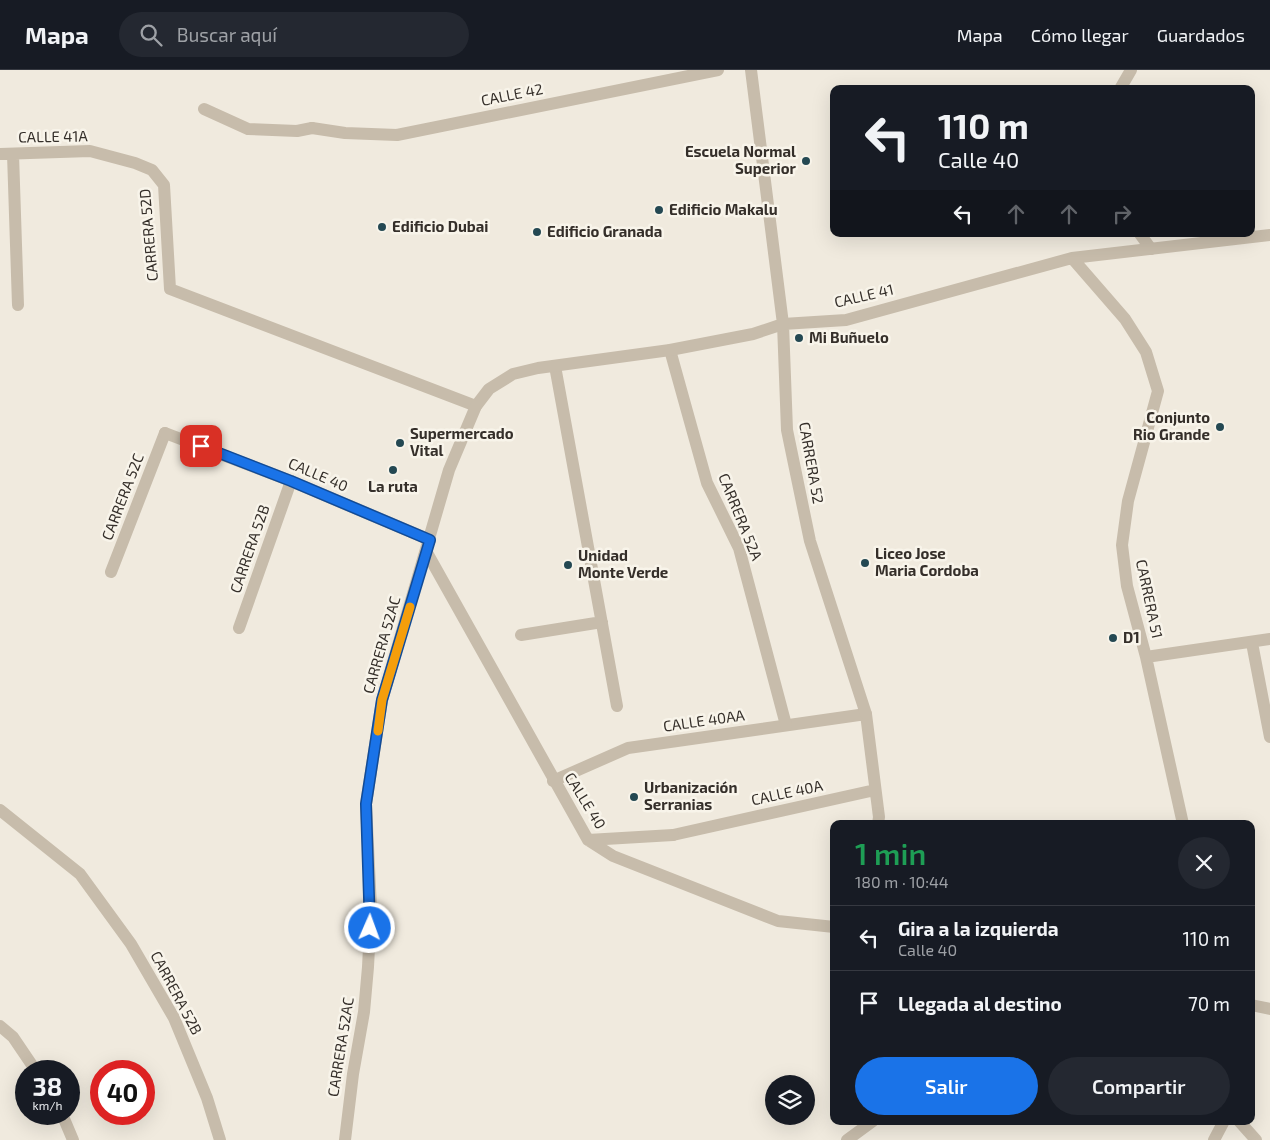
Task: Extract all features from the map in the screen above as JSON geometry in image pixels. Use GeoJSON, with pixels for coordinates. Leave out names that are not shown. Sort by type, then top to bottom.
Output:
{"type":"FeatureCollection","features":[{"type":"Feature","properties":{"kind":"street","name":"CALLE 42"},"geometry":{"type":"LineString","coordinates":[[204,110],[248,129],[297,131],[312,128],[345,133],[397,135],[718,70]]}},
{"type":"Feature","properties":{"kind":"street","name":"CARRERA 52"},"geometry":{"type":"LineString","coordinates":[[751,70],[783,324],[786,430],[810,542],[866,714],[878,820]]}},
{"type":"Feature","properties":{"kind":"street"},"geometry":{"type":"LineString","coordinates":[[1122,85],[1131,70]]}},
{"type":"Feature","properties":{"kind":"street","name":"CALLE 41A"},"geometry":{"type":"LineString","coordinates":[[6,154],[90,151],[136,163]]}},
{"type":"Feature","properties":{"kind":"street"},"geometry":{"type":"LineString","coordinates":[[6,154],[18,305]]}},
{"type":"Feature","properties":{"kind":"street","name":"CARRERA 52D"},"geometry":{"type":"LineString","coordinates":[[136,163],[152,170],[164,185],[170,289],[476,406]]}},
{"type":"Feature","properties":{"kind":"street","name":"CALLE 41"},"geometry":{"type":"LineString","coordinates":[[1255,237],[1270,235]]}},
{"type":"Feature","properties":{"kind":"street"},"geometry":{"type":"LineString","coordinates":[[1142,237],[1151,249]]}},
{"type":"Feature","properties":{"kind":"street","name":"CALLE 41"},"geometry":{"type":"LineString","coordinates":[[476,406],[489,389],[513,374],[555,366],[670,350],[753,334],[783,324],[846,320],[1072,258],[1253,237]]}},
{"type":"Feature","properties":{"kind":"street","name":"CARRERA 51"},"geometry":{"type":"LineString","coordinates":[[1072,258],[1125,319],[1146,352],[1158,391],[1128,502],[1122,545],[1127,586],[1146,657],[1182,820]]}},
{"type":"Feature","properties":{"kind":"street","name":"CARRERA 52A"},"geometry":{"type":"LineString","coordinates":[[670,350],[707,483],[739,548],[786,725]]}},
{"type":"Feature","properties":{"kind":"street"},"geometry":{"type":"LineString","coordinates":[[555,366],[617,706]]}},
{"type":"Feature","properties":{"kind":"street","name":"CARRERA 52AC"},"geometry":{"type":"LineString","coordinates":[[345,1140],[353,1074],[364,1012],[368,967],[371,908],[366,804],[382,700],[449,470],[476,406]]}},
{"type":"Feature","properties":{"kind":"street","name":"CALLE 40"},"geometry":{"type":"LineString","coordinates":[[165,433],[291,481],[428,546],[553,781],[588,840],[612,856],[778,921],[830,927]]}},
{"type":"Feature","properties":{"kind":"street","name":"CARRERA 52C"},"geometry":{"type":"LineString","coordinates":[[112,572],[165,433]]}},
{"type":"Feature","properties":{"kind":"street","name":"CARRERA 52B"},"geometry":{"type":"LineString","coordinates":[[239,628],[291,481]]}},
{"type":"Feature","properties":{"kind":"street"},"geometry":{"type":"LineString","coordinates":[[521,635],[602,622]]}},
{"type":"Feature","properties":{"kind":"street"},"geometry":{"type":"LineString","coordinates":[[1146,657],[1270,640]]}},
{"type":"Feature","properties":{"kind":"street"},"geometry":{"type":"LineString","coordinates":[[1252,643],[1270,737]]}},
{"type":"Feature","properties":{"kind":"street","name":"CALLE 40AA"},"geometry":{"type":"LineString","coordinates":[[553,781],[628,748],[866,714]]}},
{"type":"Feature","properties":{"kind":"street","name":"CALLE 40A"},"geometry":{"type":"LineString","coordinates":[[588,840],[673,835],[875,790]]}},
{"type":"Feature","properties":{"kind":"street","name":"CARRERA 52B"},"geometry":{"type":"LineString","coordinates":[[0,810],[80,874],[131,944],[174,1018],[207,1098],[220,1140]]}},
{"type":"Feature","properties":{"kind":"street"},"geometry":{"type":"LineString","coordinates":[[1255,1006],[1270,1009]]}},
{"type":"Feature","properties":{"kind":"street"},"geometry":{"type":"LineString","coordinates":[[0,1026],[13,1037],[29,1060]]}},
{"type":"Feature","properties":{"kind":"street"},"geometry":{"type":"LineString","coordinates":[[67,1125],[73,1140]]}},
{"type":"Feature","properties":{"kind":"street"},"geometry":{"type":"LineString","coordinates":[[847,1140],[868,1125]]}},
{"type":"Feature","properties":{"kind":"street"},"geometry":{"type":"LineString","coordinates":[[1214,1140],[1222,1125]]}},
{"type":"Feature","properties":{"kind":"street"},"geometry":{"type":"LineString","coordinates":[[1243,1125],[1256,1140]]}},
{"type":"Feature","properties":{"kind":"slow traffic"},"geometry":{"type":"LineString","coordinates":[[378,731],[382,700],[410,607]]}},
{"type":"Feature","properties":{"kind":"place","name":"Escuela Normal Superior"},"geometry":{"type":"Point","coordinates":[806,161]}},
{"type":"Feature","properties":{"kind":"place","name":"Edificio Makalu"},"geometry":{"type":"Point","coordinates":[659,210]}},
{"type":"Feature","properties":{"kind":"place","name":"Edificio Dubai"},"geometry":{"type":"Point","coordinates":[382,227]}},
{"type":"Feature","properties":{"kind":"place","name":"Edificio Granada"},"geometry":{"type":"Point","coordinates":[537,232]}},
{"type":"Feature","properties":{"kind":"place","name":"Mi Buñuelo"},"geometry":{"type":"Point","coordinates":[799,338]}},
{"type":"Feature","properties":{"kind":"place","name":"Conjunto Rio Grande"},"geometry":{"type":"Point","coordinates":[1220,427]}},
{"type":"Feature","properties":{"kind":"place","name":"Supermercado Vital"},"geometry":{"type":"Point","coordinates":[400,443]}},
{"type":"Feature","properties":{"kind":"place","name":"La ruta"},"geometry":{"type":"Point","coordinates":[393,470]}},
{"type":"Feature","properties":{"kind":"place","name":"Liceo Jose Maria Cordoba"},"geometry":{"type":"Point","coordinates":[865,563]}},
{"type":"Feature","properties":{"kind":"place","name":"Unidad Monte Verde"},"geometry":{"type":"Point","coordinates":[568,565]}},
{"type":"Feature","properties":{"kind":"place","name":"D1"},"geometry":{"type":"Point","coordinates":[1113,638]}},
{"type":"Feature","properties":{"kind":"place","name":"Urbanización Serranias"},"geometry":{"type":"Point","coordinates":[634,797]}},
{"type":"Feature","properties":{"kind":"route"},"geometry":{"type":"LineString","coordinates":[[201,446],[291,481],[430,540],[382,700],[366,804],[371,908],[370,928]]}}]}
